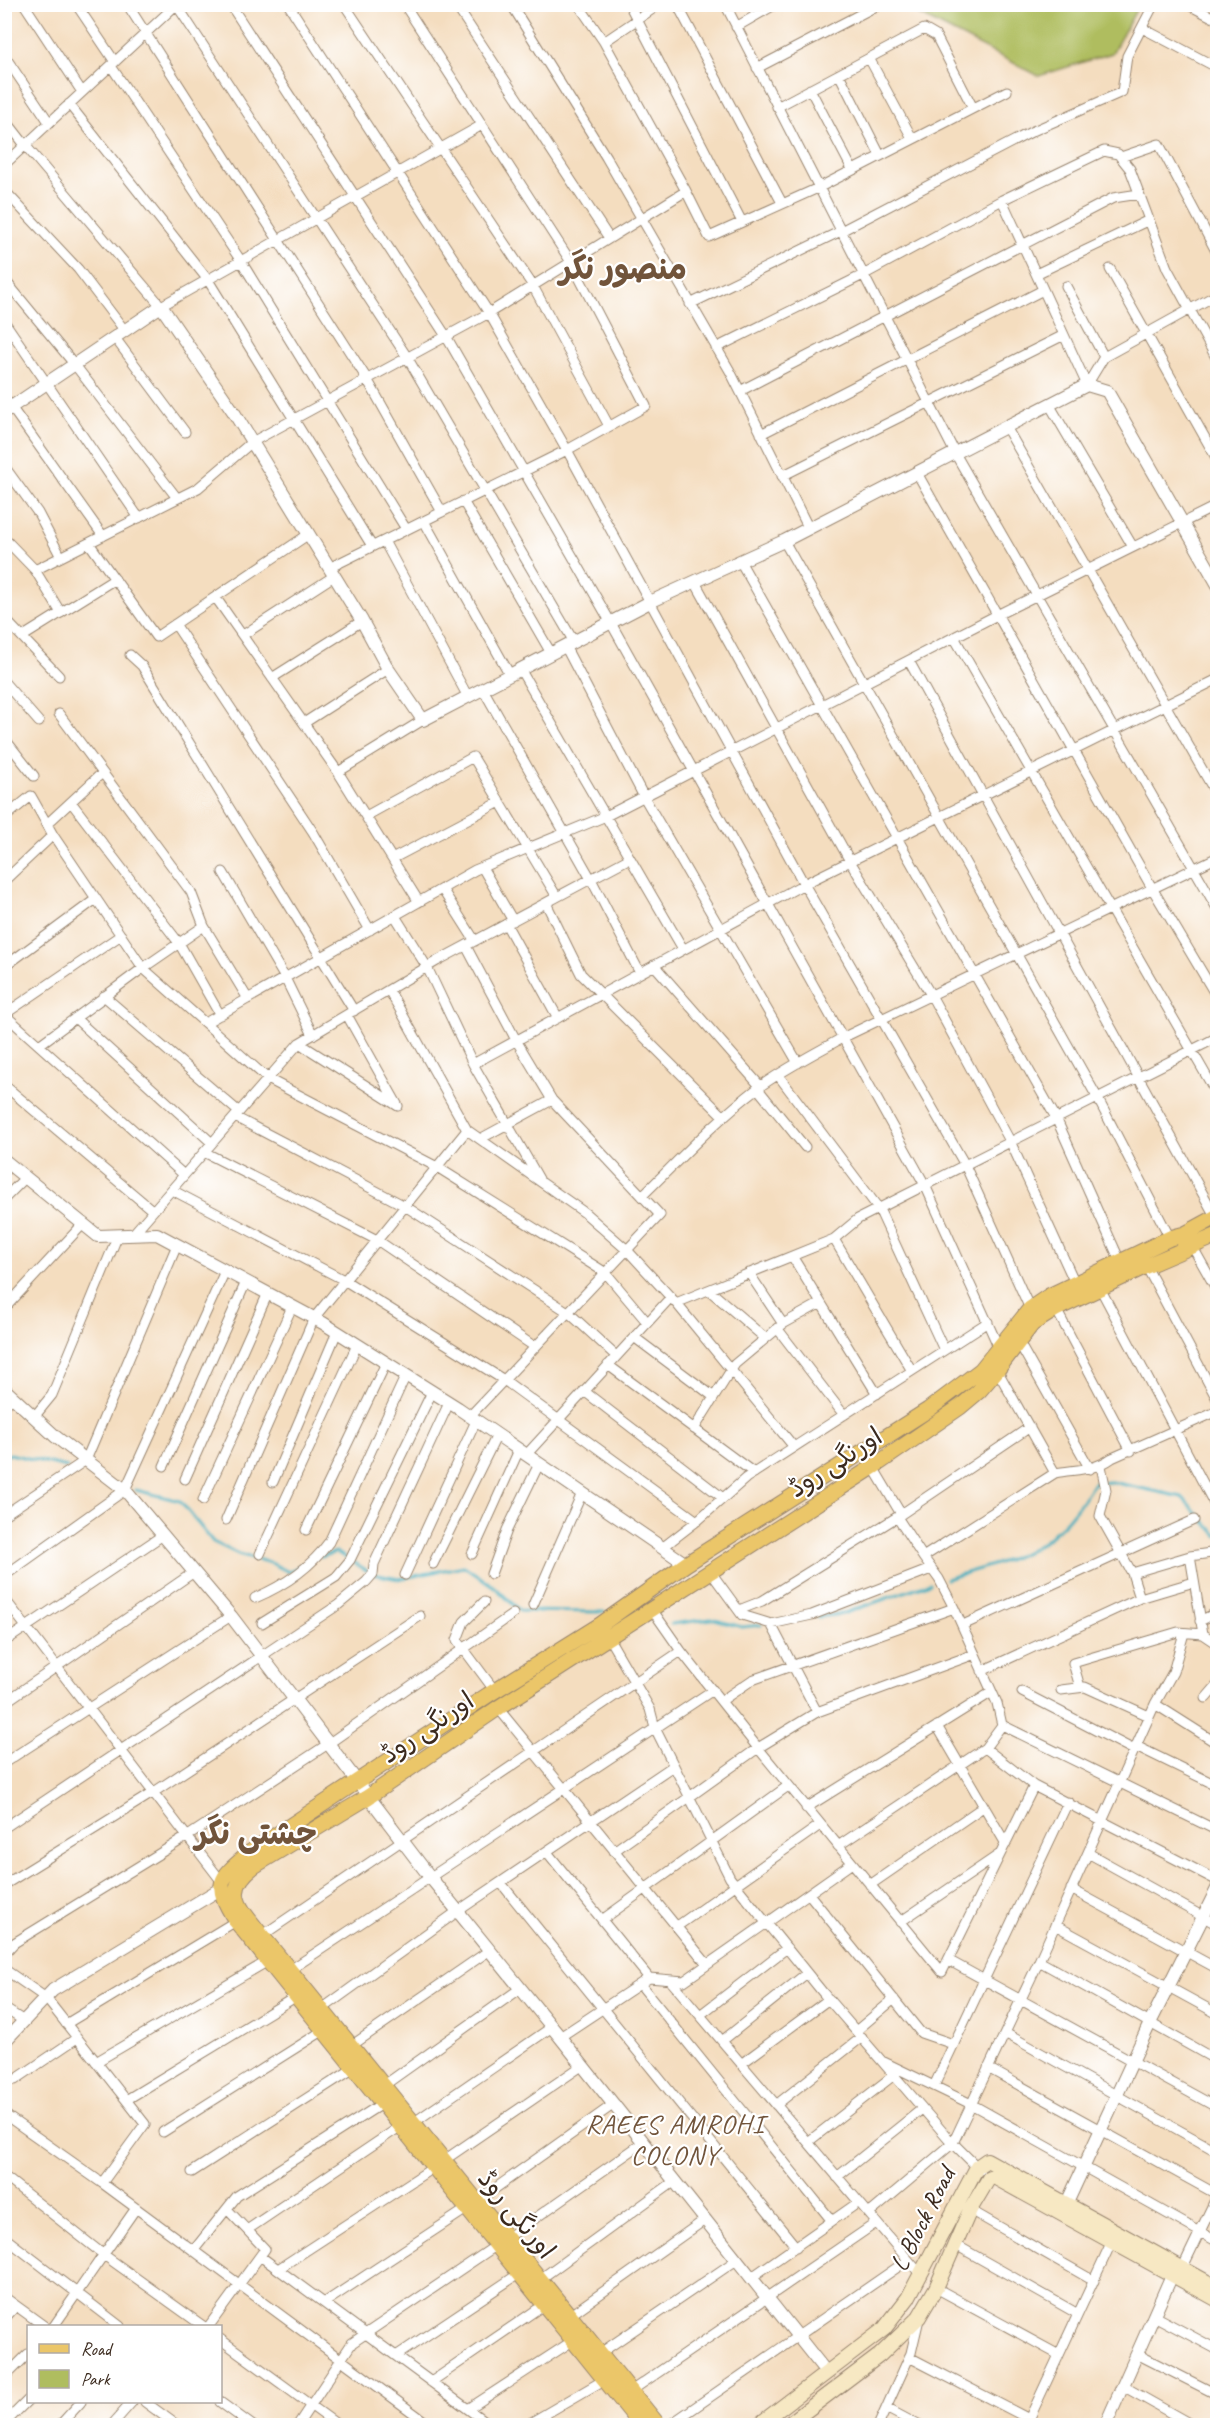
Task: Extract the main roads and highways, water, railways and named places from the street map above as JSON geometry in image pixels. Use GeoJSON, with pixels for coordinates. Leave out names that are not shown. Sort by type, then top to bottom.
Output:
{"type":"FeatureCollection","features":[{"type":"Feature","properties":{"kind":"main road","name":"اورنگی روڈ"},"geometry":{"type":"LineString","coordinates":[[638,2425],[604,2380],[594,2357],[569,2316],[502,2241],[407,2125],[383,2086],[290,1970],[236,1921],[222,1898],[221,1885],[231,1869],[252,1851],[495,1691],[651,1608],[873,1467],[960,1407],[979,1391],[1032,1324],[1056,1309],[1146,1266],[1189,1240],[1216,1216]]}},
{"type":"Feature","properties":{"kind":"main road","name":"اورنگی روڈ"},"geometry":{"type":"LineString","coordinates":[[407,2125],[383,2103],[268,1961],[237,1903],[236,1894],[241,1876],[368,1797],[498,1708],[604,1631],[686,1564],[928,1410],[981,1370],[1030,1309],[1049,1296],[1170,1238],[1189,1240],[1218,1235]]}},
{"type":"Feature","properties":{"kind":"main road","name":"L Block Road"},"geometry":{"type":"LineString","coordinates":[[757,2426],[884,2329],[908,2298],[977,2167],[987,2160],[1177,2272],[1218,2300]]}},
{"type":"Feature","properties":{"kind":"main road","name":"L Block Road"},"geometry":{"type":"LineString","coordinates":[[786,2426],[880,2355],[919,2317],[936,2288],[970,2210],[988,2178],[994,2177],[1113,2241],[1177,2272],[1218,2288]]}},
{"type":"Feature","properties":{"kind":"main road","name":"اورنگی روڈ"},"geometry":{"type":"LineString","coordinates":[[502,2241],[520,2273],[574,2340],[631,2391],[659,2426]]}},
{"type":"Feature","properties":{"kind":"waterway"},"geometry":{"type":"LineString","coordinates":[[4,1457],[10,1454],[67,1467]]}},
{"type":"Feature","properties":{"kind":"waterway"},"geometry":{"type":"LineString","coordinates":[[946,1579],[1007,1560],[1042,1543],[1071,1516],[1094,1483],[1112,1482],[1182,1497],[1218,1536]]}},
{"type":"Feature","properties":{"kind":"waterway"},"geometry":{"type":"LineString","coordinates":[[136,1490],[180,1501],[213,1542],[238,1554],[271,1563],[289,1572],[301,1565]]}},
{"type":"Feature","properties":{"kind":"waterway"},"geometry":{"type":"LineString","coordinates":[[321,1557],[336,1552],[373,1574],[399,1579],[464,1566],[496,1588],[520,1611],[604,1612]]}},
{"type":"Feature","properties":{"kind":"waterway"},"geometry":{"type":"LineString","coordinates":[[818,1617],[842,1614],[930,1583]]}},
{"type":"Feature","properties":{"kind":"waterway"},"geometry":{"type":"LineString","coordinates":[[671,1624],[711,1619],[742,1627],[761,1625]]}},
{"type":"Feature","properties":{"kind":"district","name":"منصور نگر"},"geometry":{"type":"Point","coordinates":[623,268]}},
{"type":"Feature","properties":{"kind":"district","name":"چشتی نگر"},"geometry":{"type":"Point","coordinates":[256,1833]}},
{"type":"Feature","properties":{"kind":"district","name":"RAEES AMROHI COLONY"},"geometry":{"type":"Point","coordinates":[675,2140]}}]}
